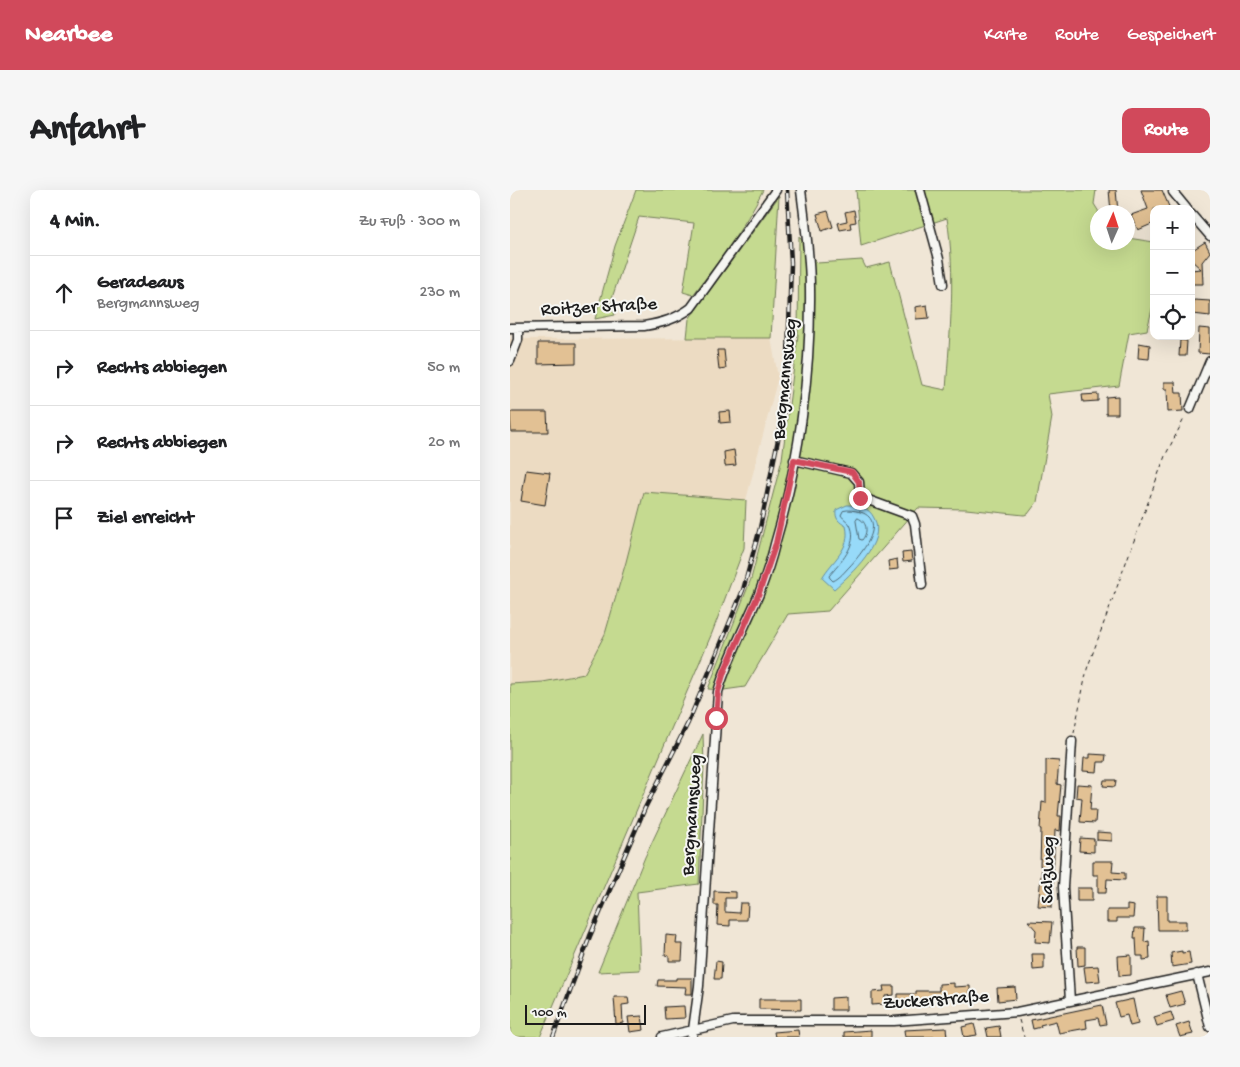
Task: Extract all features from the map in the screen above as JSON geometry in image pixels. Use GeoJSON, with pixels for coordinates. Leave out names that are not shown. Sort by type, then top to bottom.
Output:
{"type":"FeatureCollection","features":[{"type":"Feature","properties":{"kind":"street","name":"Roitzer Straße"},"geometry":{"type":"LineString","coordinates":[[514,328],[644,326],[680,316],[691,308],[776,190]]}},
{"type":"Feature","properties":{"kind":"street","name":"Bergmannsweg"},"geometry":{"type":"LineString","coordinates":[[693,1034],[718,692],[724,672],[759,593],[768,567],[787,497],[800,427],[810,324],[809,258],[801,190]]}},
{"type":"Feature","properties":{"kind":"street"},"geometry":{"type":"LineString","coordinates":[[920,190],[939,259],[943,284]]}},
{"type":"Feature","properties":{"kind":"street"},"geometry":{"type":"LineString","coordinates":[[1173,192],[1184,205]]}},
{"type":"Feature","properties":{"kind":"street"},"geometry":{"type":"LineString","coordinates":[[1195,219],[1210,236]]}},
{"type":"Feature","properties":{"kind":"street"},"geometry":{"type":"LineString","coordinates":[[510,361],[518,340],[514,328]]}},
{"type":"Feature","properties":{"kind":"street"},"geometry":{"type":"LineString","coordinates":[[1190,409],[1210,362]]}},
{"type":"Feature","properties":{"kind":"street"},"geometry":{"type":"LineString","coordinates":[[794,460],[852,472],[859,482],[860,498],[912,516],[915,524],[922,586]]}},
{"type":"Feature","properties":{"kind":"street","name":"Salzweg"},"geometry":{"type":"LineString","coordinates":[[1070,1001],[1063,887],[1072,741]]}},
{"type":"Feature","properties":{"kind":"street","name":"Zuckerstraße"},"geometry":{"type":"LineString","coordinates":[[662,1037],[693,1034],[733,1021],[894,1020],[1018,1012],[1210,972]]}},
{"type":"Feature","properties":{"kind":"street"},"geometry":{"type":"LineString","coordinates":[[1197,974],[1210,1028]]}},
{"type":"Feature","properties":{"kind":"path"},"geometry":{"type":"LineString","coordinates":[[1072,741],[1087,669],[1165,456],[1190,409]]}},
{"type":"Feature","properties":{"kind":"path"},"geometry":{"type":"LineString","coordinates":[[1018,1012],[1024,1037]]}},
{"type":"Feature","properties":{"kind":"shaded area"},"geometry":{"type":"Polygon","coordinates":[[[771,338],[778,377],[746,500],[644,492],[605,634],[584,674],[543,682],[510,684],[510,339],[771,338]]]}},
{"type":"Feature","properties":{"kind":"green space"},"geometry":{"type":"Polygon","coordinates":[[[636,190],[763,190],[722,257],[693,295],[683,292],[694,223],[639,217],[610,304],[615,315],[595,319],[615,246],[636,190]]]}},
{"type":"Feature","properties":{"kind":"green space"},"geometry":{"type":"Polygon","coordinates":[[[856,190],[1096,190],[1095,205],[1090,205],[1090,250],[1135,250],[1135,239],[1150,241],[1150,318],[1147,330],[1129,333],[1119,386],[1048,394],[1052,417],[1037,502],[1028,514],[966,509],[918,508],[828,611],[788,614],[745,687],[724,690],[708,689],[751,579],[782,459],[798,335],[799,236],[817,263],[862,260],[866,268],[890,262],[922,385],[946,390],[952,282],[947,218],[861,246],[856,190]]]}},
{"type":"Feature","properties":{"kind":"green space"},"geometry":{"type":"Polygon","coordinates":[[[779,196],[771,338],[687,338],[689,319],[779,196]]]}},
{"type":"Feature","properties":{"kind":"green space"},"geometry":{"type":"Polygon","coordinates":[[[644,492],[746,500],[744,548],[712,633],[540,1037],[510,1037],[510,684],[543,682],[584,674],[605,634],[644,492]]]}},
{"type":"Feature","properties":{"kind":"green space"},"geometry":{"type":"Polygon","coordinates":[[[703,734],[704,765],[699,884],[637,892],[640,970],[598,972],[645,857],[703,734]]]}},
{"type":"Feature","properties":{"kind":"water"},"geometry":{"type":"Polygon","coordinates":[[[847,505],[863,507],[872,514],[877,527],[876,537],[872,547],[858,566],[834,589],[822,578],[840,554],[846,541],[846,526],[838,520],[836,510],[847,505]]]}},
{"type":"Feature","properties":{"kind":"building"},"geometry":{"type":"Polygon","coordinates":[[[1109,190],[1116,190],[1117,205],[1110,205],[1109,190]]]}},
{"type":"Feature","properties":{"kind":"building"},"geometry":{"type":"Polygon","coordinates":[[[1141,190],[1162,190],[1168,205],[1150,205],[1150,225],[1138,230],[1135,224],[1135,214],[1148,209],[1141,190]]]}},
{"type":"Feature","properties":{"kind":"building"},"geometry":{"type":"Polygon","coordinates":[[[854,210],[856,222],[850,223],[851,228],[840,230],[838,223],[847,221],[845,212],[854,210]]]}},
{"type":"Feature","properties":{"kind":"building"},"geometry":{"type":"Polygon","coordinates":[[[828,211],[833,227],[822,231],[817,214],[828,211]]]}},
{"type":"Feature","properties":{"kind":"building"},"geometry":{"type":"Polygon","coordinates":[[[1205,242],[1210,252],[1202,262],[1203,284],[1195,284],[1195,270],[1201,269],[1195,264],[1195,248],[1205,242]]]}},
{"type":"Feature","properties":{"kind":"building"},"geometry":{"type":"Polygon","coordinates":[[[1195,300],[1210,301],[1210,316],[1195,314],[1195,300]]]}},
{"type":"Feature","properties":{"kind":"building"},"geometry":{"type":"Polygon","coordinates":[[[927,305],[929,318],[916,319],[915,307],[927,305]]]}},
{"type":"Feature","properties":{"kind":"building"},"geometry":{"type":"Polygon","coordinates":[[[1199,328],[1210,329],[1210,354],[1198,353],[1199,328]]]}},
{"type":"Feature","properties":{"kind":"building"},"geometry":{"type":"Polygon","coordinates":[[[1180,340],[1187,341],[1186,356],[1179,356],[1180,340]]]}},
{"type":"Feature","properties":{"kind":"building"},"geometry":{"type":"Polygon","coordinates":[[[538,343],[576,343],[576,363],[538,364],[538,343]]]}},
{"type":"Feature","properties":{"kind":"building"},"geometry":{"type":"Polygon","coordinates":[[[1139,343],[1150,345],[1149,359],[1138,358],[1139,343]]]}},
{"type":"Feature","properties":{"kind":"building"},"geometry":{"type":"Polygon","coordinates":[[[717,350],[724,350],[726,369],[719,370],[717,350]]]}},
{"type":"Feature","properties":{"kind":"building"},"geometry":{"type":"Polygon","coordinates":[[[1164,382],[1175,382],[1176,393],[1182,393],[1183,411],[1168,412],[1167,389],[1164,389],[1164,382]]]}},
{"type":"Feature","properties":{"kind":"building"},"geometry":{"type":"Polygon","coordinates":[[[1098,394],[1098,401],[1083,402],[1082,395],[1098,394]]]}},
{"type":"Feature","properties":{"kind":"building"},"geometry":{"type":"Polygon","coordinates":[[[1118,396],[1118,414],[1106,414],[1106,397],[1118,396]]]}},
{"type":"Feature","properties":{"kind":"building"},"geometry":{"type":"Polygon","coordinates":[[[730,411],[731,422],[720,423],[719,412],[730,411]]]}},
{"type":"Feature","properties":{"kind":"building"},"geometry":{"type":"Polygon","coordinates":[[[510,412],[547,412],[548,432],[511,432],[510,412]]]}},
{"type":"Feature","properties":{"kind":"building"},"geometry":{"type":"Polygon","coordinates":[[[734,450],[736,465],[725,466],[724,452],[734,450]]]}},
{"type":"Feature","properties":{"kind":"building"},"geometry":{"type":"Polygon","coordinates":[[[526,470],[550,473],[545,505],[521,501],[526,470]]]}},
{"type":"Feature","properties":{"kind":"building"},"geometry":{"type":"Polygon","coordinates":[[[911,552],[912,561],[903,562],[902,553],[911,552]]]}},
{"type":"Feature","properties":{"kind":"building"},"geometry":{"type":"Polygon","coordinates":[[[897,559],[898,569],[889,570],[888,561],[897,559]]]}},
{"type":"Feature","properties":{"kind":"building"},"geometry":{"type":"Polygon","coordinates":[[[1090,754],[1106,755],[1105,762],[1098,762],[1097,772],[1083,771],[1084,758],[1090,758],[1090,754]]]}},
{"type":"Feature","properties":{"kind":"building"},"geometry":{"type":"Polygon","coordinates":[[[1046,760],[1059,761],[1057,784],[1061,785],[1058,816],[1061,816],[1060,831],[1055,830],[1052,907],[1038,906],[1042,866],[1040,866],[1040,829],[1042,802],[1046,803],[1046,760]]]}},
{"type":"Feature","properties":{"kind":"building"},"geometry":{"type":"Polygon","coordinates":[[[1104,780],[1116,780],[1115,787],[1103,786],[1104,780]]]}},
{"type":"Feature","properties":{"kind":"building"},"geometry":{"type":"Polygon","coordinates":[[[1077,784],[1092,785],[1090,810],[1096,810],[1095,823],[1080,822],[1082,798],[1076,797],[1077,784]]]}},
{"type":"Feature","properties":{"kind":"building"},"geometry":{"type":"Polygon","coordinates":[[[1097,832],[1112,833],[1112,841],[1097,840],[1097,832]]]}},
{"type":"Feature","properties":{"kind":"building"},"geometry":{"type":"Polygon","coordinates":[[[1080,838],[1094,839],[1094,852],[1079,851],[1080,838]]]}},
{"type":"Feature","properties":{"kind":"building"},"geometry":{"type":"Polygon","coordinates":[[[1093,861],[1113,861],[1112,872],[1125,873],[1125,880],[1107,879],[1106,893],[1098,893],[1098,875],[1093,875],[1093,861]]]}},
{"type":"Feature","properties":{"kind":"building"},"geometry":{"type":"Polygon","coordinates":[[[1077,888],[1092,888],[1092,901],[1077,901],[1077,888]]]}},
{"type":"Feature","properties":{"kind":"building"},"geometry":{"type":"Polygon","coordinates":[[[714,891],[736,892],[736,898],[725,898],[725,912],[739,913],[740,903],[748,903],[747,920],[730,920],[730,926],[717,925],[718,905],[714,905],[714,891]]]}},
{"type":"Feature","properties":{"kind":"building"},"geometry":{"type":"Polygon","coordinates":[[[1157,896],[1167,896],[1167,921],[1186,921],[1186,930],[1158,930],[1157,896]]]}},
{"type":"Feature","properties":{"kind":"building"},"geometry":{"type":"Polygon","coordinates":[[[1127,905],[1134,906],[1133,918],[1117,918],[1117,922],[1107,922],[1107,910],[1127,910],[1127,905]]]}},
{"type":"Feature","properties":{"kind":"building"},"geometry":{"type":"Polygon","coordinates":[[[1028,921],[1052,922],[1050,943],[1035,942],[1036,930],[1028,921]]]}},
{"type":"Feature","properties":{"kind":"building"},"geometry":{"type":"Polygon","coordinates":[[[1135,928],[1145,928],[1144,942],[1149,941],[1150,959],[1143,960],[1143,956],[1137,956],[1136,938],[1134,938],[1135,928]]]}},
{"type":"Feature","properties":{"kind":"building"},"geometry":{"type":"Polygon","coordinates":[[[666,935],[677,936],[676,944],[683,944],[682,961],[669,961],[669,956],[665,955],[666,935]]]}},
{"type":"Feature","properties":{"kind":"building"},"geometry":{"type":"Polygon","coordinates":[[[1077,947],[1085,947],[1085,965],[1078,966],[1077,947]]]}},
{"type":"Feature","properties":{"kind":"building"},"geometry":{"type":"Polygon","coordinates":[[[1182,951],[1182,953],[1189,952],[1191,964],[1172,967],[1171,953],[1182,951]]]}},
{"type":"Feature","properties":{"kind":"building"},"geometry":{"type":"Polygon","coordinates":[[[1032,954],[1044,954],[1044,969],[1033,970],[1032,954]]]}},
{"type":"Feature","properties":{"kind":"building"},"geometry":{"type":"Polygon","coordinates":[[[1131,955],[1131,975],[1119,976],[1118,956],[1131,955]]]}},
{"type":"Feature","properties":{"kind":"building"},"geometry":{"type":"Polygon","coordinates":[[[716,961],[722,962],[721,979],[714,979],[716,961]]]}},
{"type":"Feature","properties":{"kind":"building"},"geometry":{"type":"Polygon","coordinates":[[[1098,966],[1100,981],[1086,982],[1084,967],[1098,966]]]}},
{"type":"Feature","properties":{"kind":"building"},"geometry":{"type":"Polygon","coordinates":[[[676,978],[692,978],[692,994],[685,994],[686,987],[657,986],[658,980],[676,980],[676,978]]]}},
{"type":"Feature","properties":{"kind":"building"},"geometry":{"type":"Polygon","coordinates":[[[954,983],[954,987],[970,986],[970,997],[930,998],[931,1005],[898,1004],[898,994],[916,994],[916,991],[939,991],[939,984],[954,983]]]}},
{"type":"Feature","properties":{"kind":"building"},"geometry":{"type":"Polygon","coordinates":[[[883,986],[894,986],[894,995],[885,996],[885,1004],[872,1005],[872,992],[884,991],[883,986]]]}},
{"type":"Feature","properties":{"kind":"building"},"geometry":{"type":"Polygon","coordinates":[[[1015,987],[1016,999],[998,1001],[997,988],[1015,987]]]}},
{"type":"Feature","properties":{"kind":"building"},"geometry":{"type":"Polygon","coordinates":[[[1181,991],[1185,1004],[1170,1008],[1166,995],[1181,991]]]}},
{"type":"Feature","properties":{"kind":"building"},"geometry":{"type":"Polygon","coordinates":[[[614,997],[628,997],[629,1004],[622,1005],[623,1023],[616,1024],[614,997]]]}},
{"type":"Feature","properties":{"kind":"building"},"geometry":{"type":"Polygon","coordinates":[[[846,997],[846,1010],[831,1010],[831,998],[846,997]]]}},
{"type":"Feature","properties":{"kind":"building"},"geometry":{"type":"Polygon","coordinates":[[[759,999],[801,999],[801,1010],[759,1009],[759,999]]]}},
{"type":"Feature","properties":{"kind":"building"},"geometry":{"type":"Polygon","coordinates":[[[1133,999],[1138,1024],[1130,1026],[1127,1015],[1119,1017],[1115,1003],[1133,999]]]}},
{"type":"Feature","properties":{"kind":"building"},"geometry":{"type":"Polygon","coordinates":[[[1102,1005],[1106,1024],[1100,1025],[1098,1018],[1086,1020],[1087,1028],[1059,1033],[1056,1021],[1033,1029],[1031,1020],[1102,1005]]]}},
{"type":"Feature","properties":{"kind":"building"},"geometry":{"type":"Polygon","coordinates":[[[684,1006],[685,1018],[665,1019],[664,1007],[684,1006]]]}},
{"type":"Feature","properties":{"kind":"building"},"geometry":{"type":"Polygon","coordinates":[[[1171,1012],[1174,1021],[1157,1026],[1154,1017],[1171,1012]]]}},
{"type":"Feature","properties":{"kind":"building"},"geometry":{"type":"Polygon","coordinates":[[[642,1016],[644,1030],[630,1032],[628,1017],[642,1016]]]}},
{"type":"Feature","properties":{"kind":"building"},"geometry":{"type":"Polygon","coordinates":[[[1189,1022],[1193,1034],[1180,1037],[1176,1026],[1189,1022]]]}},
{"type":"Feature","properties":{"kind":"building"},"geometry":{"type":"Polygon","coordinates":[[[974,1024],[977,1035],[964,1037],[962,1027],[974,1024]]]}},
{"type":"Feature","properties":{"kind":"building"},"geometry":{"type":"Polygon","coordinates":[[[999,1026],[1001,1037],[988,1037],[986,1028],[999,1026]]]}},
{"type":"Feature","properties":{"kind":"building"},"geometry":{"type":"Polygon","coordinates":[[[946,1028],[947,1037],[905,1037],[904,1030],[946,1028]]]}},
{"type":"Feature","properties":{"kind":"building"},"geometry":{"type":"Polygon","coordinates":[[[798,1030],[799,1037],[775,1037],[774,1032],[798,1030]]]}},
{"type":"Feature","properties":{"kind":"building"},"geometry":{"type":"Polygon","coordinates":[[[871,1030],[871,1037],[844,1037],[844,1032],[871,1030]]]}},
{"type":"Feature","properties":{"kind":"railway"},"geometry":{"type":"LineString","coordinates":[[553,1037],[590,936],[645,808],[688,723],[743,590],[760,528],[783,415],[788,359],[791,263],[787,190]]}},
{"type":"Feature","properties":{"kind":"route"},"geometry":{"type":"LineString","coordinates":[[716,718],[718,692],[724,672],[759,593],[776,543],[794,460],[852,472],[859,482],[860,498]]}}]}
